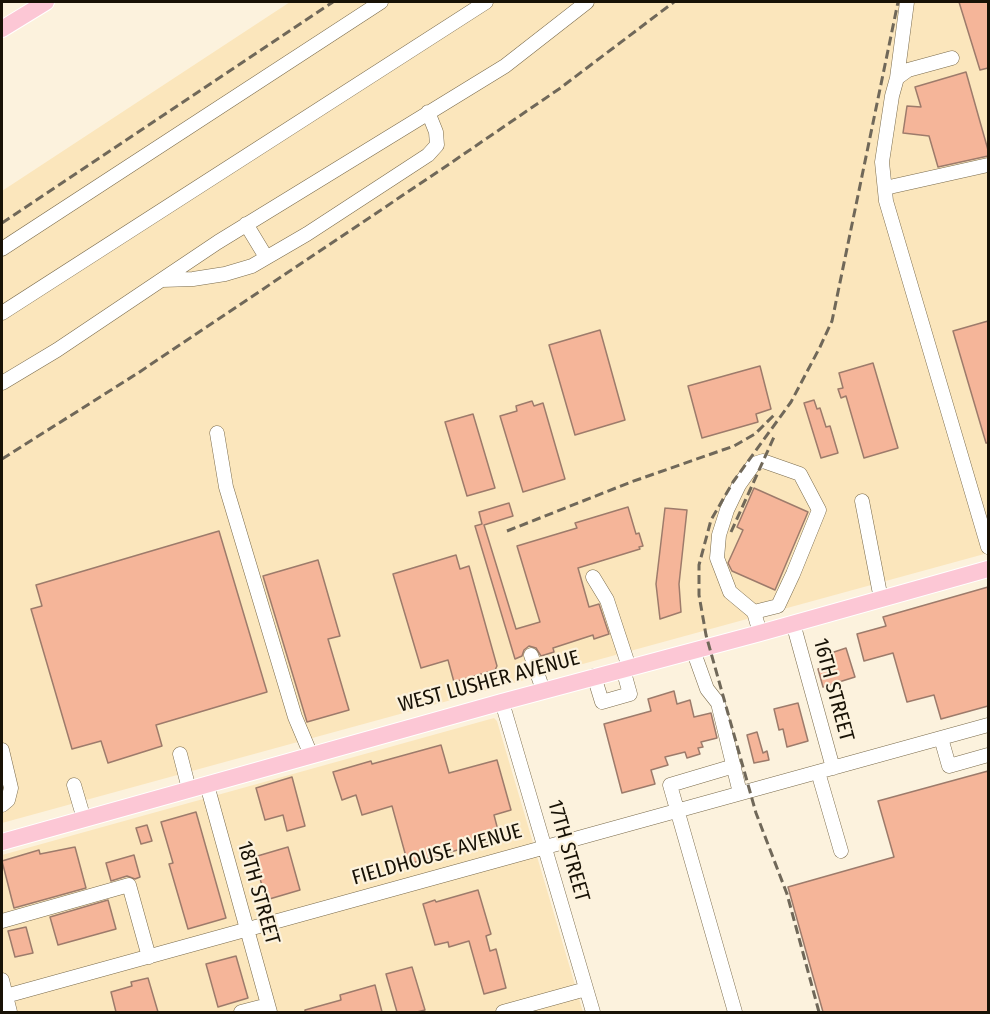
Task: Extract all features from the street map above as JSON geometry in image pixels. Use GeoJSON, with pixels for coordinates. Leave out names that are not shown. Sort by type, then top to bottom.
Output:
{"type":"FeatureCollection","features":[{"type":"Feature","properties":{"kind":"main road"},"geometry":{"type":"LineString","coordinates":[[2,29],[46,2]]}},
{"type":"Feature","properties":{"kind":"main road","name":"WEST LUSHER AVENUE"},"geometry":{"type":"LineString","coordinates":[[2,842],[543,690],[760,633],[988,569]]}},
{"type":"Feature","properties":{"kind":"street"},"geometry":{"type":"LineString","coordinates":[[2,249],[381,2]]}},
{"type":"Feature","properties":{"kind":"street"},"geometry":{"type":"LineString","coordinates":[[2,313],[486,2]]}},
{"type":"Feature","properties":{"kind":"street"},"geometry":{"type":"LineString","coordinates":[[2,383],[57,350],[246,224],[505,66],[587,2]]}},
{"type":"Feature","properties":{"kind":"street"},"geometry":{"type":"LineString","coordinates":[[907,2],[897,78],[882,162],[886,201],[988,547]]}},
{"type":"Feature","properties":{"kind":"street"},"geometry":{"type":"LineString","coordinates":[[897,78],[908,70],[952,58]]}},
{"type":"Feature","properties":{"kind":"street"},"geometry":{"type":"LineString","coordinates":[[160,280],[193,279],[225,274],[252,266],[307,234],[429,155],[437,145],[436,132],[428,112]]}},
{"type":"Feature","properties":{"kind":"street"},"geometry":{"type":"LineString","coordinates":[[885,188],[988,165]]}},
{"type":"Feature","properties":{"kind":"street"},"geometry":{"type":"LineString","coordinates":[[246,224],[266,257]]}},
{"type":"Feature","properties":{"kind":"street"},"geometry":{"type":"LineString","coordinates":[[217,433],[226,487],[288,719],[311,755]]}},
{"type":"Feature","properties":{"kind":"street"},"geometry":{"type":"LineString","coordinates":[[754,612],[778,606],[794,574],[819,510],[800,474],[763,461],[754,464],[739,485],[727,510],[719,535],[717,558],[730,592],[754,612],[760,633]]}},
{"type":"Feature","properties":{"kind":"street"},"geometry":{"type":"LineString","coordinates":[[862,501],[881,599]]}},
{"type":"Feature","properties":{"kind":"street"},"geometry":{"type":"LineString","coordinates":[[593,577],[607,600],[626,668],[630,694],[602,702],[594,676]]}},
{"type":"Feature","properties":{"kind":"street","name":"16TH STREET"},"geometry":{"type":"LineString","coordinates":[[793,623],[833,768]]}},
{"type":"Feature","properties":{"kind":"street"},"geometry":{"type":"LineString","coordinates":[[693,650],[707,689],[718,703],[740,794]]}},
{"type":"Feature","properties":{"kind":"street"},"geometry":{"type":"LineString","coordinates":[[531,655],[543,690]]}},
{"type":"Feature","properties":{"kind":"street","name":"17TH STREET"},"geometry":{"type":"LineString","coordinates":[[502,702],[593,1012]]}},
{"type":"Feature","properties":{"kind":"street","name":"FIELDHOUSE AVENUE"},"geometry":{"type":"LineString","coordinates":[[4,996],[988,725]]}},
{"type":"Feature","properties":{"kind":"street"},"geometry":{"type":"LineString","coordinates":[[941,738],[950,766],[988,755]]}},
{"type":"Feature","properties":{"kind":"street"},"geometry":{"type":"LineString","coordinates":[[2,750],[11,788],[8,800],[2,805]]}},
{"type":"Feature","properties":{"kind":"street"},"geometry":{"type":"LineString","coordinates":[[180,754],[189,789]]}},
{"type":"Feature","properties":{"kind":"street"},"geometry":{"type":"LineString","coordinates":[[734,766],[670,785],[735,1012]]}},
{"type":"Feature","properties":{"kind":"street"},"geometry":{"type":"LineString","coordinates":[[818,772],[841,851]]}},
{"type":"Feature","properties":{"kind":"street"},"geometry":{"type":"LineString","coordinates":[[74,785],[84,819]]}},
{"type":"Feature","properties":{"kind":"street","name":"18TH STREET"},"geometry":{"type":"LineString","coordinates":[[207,785],[269,1009]]}},
{"type":"Feature","properties":{"kind":"street"},"geometry":{"type":"LineString","coordinates":[[2,921],[129,885],[149,957]]}},
{"type":"Feature","properties":{"kind":"street"},"geometry":{"type":"LineString","coordinates":[[2,980],[4,996],[10,1012]]}},
{"type":"Feature","properties":{"kind":"street"},"geometry":{"type":"LineString","coordinates":[[503,1012],[586,989]]}},
{"type":"Feature","properties":{"kind":"street"},"geometry":{"type":"LineString","coordinates":[[241,1012],[269,1009]]}},
{"type":"Feature","properties":{"kind":"shaded area"},"geometry":{"type":"Polygon","coordinates":[[[290,2],[988,2],[988,553],[2,823],[2,191],[290,2]]]}},
{"type":"Feature","properties":{"kind":"shaded area"},"geometry":{"type":"Polygon","coordinates":[[[494,718],[497,721],[583,1012],[2,1012],[2,855],[494,718]]]}},
{"type":"Feature","properties":{"kind":"building"},"geometry":{"type":"Polygon","coordinates":[[[959,2],[988,2],[988,68],[980,70],[959,2]]]}},
{"type":"Feature","properties":{"kind":"building"},"geometry":{"type":"Polygon","coordinates":[[[966,72],[988,156],[938,167],[929,136],[903,133],[907,106],[921,107],[915,87],[966,72]]]}},
{"type":"Feature","properties":{"kind":"building"},"geometry":{"type":"Polygon","coordinates":[[[988,321],[988,443],[986,443],[953,331],[988,321]]]}},
{"type":"Feature","properties":{"kind":"building"},"geometry":{"type":"Polygon","coordinates":[[[600,330],[625,420],[575,435],[549,345],[600,330]]]}},
{"type":"Feature","properties":{"kind":"building"},"geometry":{"type":"Polygon","coordinates":[[[873,363],[898,448],[864,458],[846,396],[841,398],[838,389],[843,388],[839,373],[873,363]]]}},
{"type":"Feature","properties":{"kind":"building"},"geometry":{"type":"Polygon","coordinates":[[[760,366],[771,409],[756,414],[758,422],[702,438],[688,386],[760,366]]]}},
{"type":"Feature","properties":{"kind":"building"},"geometry":{"type":"Polygon","coordinates":[[[814,400],[817,409],[820,408],[826,427],[830,426],[838,453],[821,458],[804,403],[814,400]]]}},
{"type":"Feature","properties":{"kind":"building"},"geometry":{"type":"Polygon","coordinates":[[[532,401],[534,406],[543,403],[565,479],[523,492],[500,416],[517,411],[516,406],[532,401]]]}},
{"type":"Feature","properties":{"kind":"building"},"geometry":{"type":"Polygon","coordinates":[[[473,414],[495,488],[467,496],[445,422],[473,414]]]}},
{"type":"Feature","properties":{"kind":"building"},"geometry":{"type":"Polygon","coordinates":[[[754,488],[808,512],[775,590],[732,571],[728,563],[743,530],[737,527],[754,488]]]}},
{"type":"Feature","properties":{"kind":"building"},"geometry":{"type":"Polygon","coordinates":[[[509,503],[513,516],[484,525],[516,629],[540,622],[517,546],[577,528],[575,523],[628,507],[636,534],[639,533],[643,546],[639,547],[640,549],[578,568],[589,607],[599,604],[609,634],[594,639],[593,635],[553,648],[554,652],[541,656],[536,648],[529,646],[524,650],[522,656],[515,659],[475,526],[482,524],[479,512],[509,503]]]}},
{"type":"Feature","properties":{"kind":"building"},"geometry":{"type":"Polygon","coordinates":[[[665,508],[687,510],[679,584],[681,612],[660,619],[656,584],[665,508]]]}},
{"type":"Feature","properties":{"kind":"building"},"geometry":{"type":"Polygon","coordinates":[[[219,531],[267,692],[156,725],[162,746],[108,763],[101,741],[72,749],[31,609],[42,606],[36,585],[219,531]]]}},
{"type":"Feature","properties":{"kind":"building"},"geometry":{"type":"Polygon","coordinates":[[[456,555],[460,569],[469,566],[497,666],[495,670],[454,682],[448,660],[421,668],[393,574],[456,555]]]}},
{"type":"Feature","properties":{"kind":"building"},"geometry":{"type":"Polygon","coordinates":[[[318,560],[340,636],[328,639],[349,710],[307,722],[263,576],[318,560]]]}},
{"type":"Feature","properties":{"kind":"building"},"geometry":{"type":"Polygon","coordinates":[[[988,587],[988,706],[941,719],[934,695],[907,702],[893,653],[864,661],[857,634],[886,626],[883,617],[988,587]]]}},
{"type":"Feature","properties":{"kind":"building"},"geometry":{"type":"Polygon","coordinates":[[[846,648],[855,677],[823,687],[818,669],[834,664],[831,653],[846,648]]]}},
{"type":"Feature","properties":{"kind":"building"},"geometry":{"type":"Polygon","coordinates":[[[674,691],[677,704],[690,700],[694,717],[711,713],[717,738],[701,742],[703,747],[698,748],[700,754],[687,758],[685,752],[665,757],[668,765],[651,770],[655,784],[622,793],[604,724],[651,711],[648,699],[674,691]]]}},
{"type":"Feature","properties":{"kind":"building"},"geometry":{"type":"Polygon","coordinates":[[[798,703],[808,741],[787,747],[783,729],[779,730],[774,709],[798,703]]]}},
{"type":"Feature","properties":{"kind":"building"},"geometry":{"type":"Polygon","coordinates":[[[757,732],[763,753],[767,751],[769,760],[754,763],[747,735],[757,732]]]}},
{"type":"Feature","properties":{"kind":"building"},"geometry":{"type":"Polygon","coordinates":[[[441,745],[449,773],[497,760],[511,810],[494,815],[500,838],[408,864],[392,806],[362,815],[356,795],[342,800],[333,772],[441,745]]]}},
{"type":"Feature","properties":{"kind":"building"},"geometry":{"type":"Polygon","coordinates":[[[988,771],[988,1012],[823,1012],[788,887],[894,857],[878,801],[988,771]]]}},
{"type":"Feature","properties":{"kind":"building"},"geometry":{"type":"Polygon","coordinates":[[[292,777],[305,826],[287,831],[283,815],[265,820],[256,788],[292,777]]]}},
{"type":"Feature","properties":{"kind":"building"},"geometry":{"type":"Polygon","coordinates":[[[196,812],[226,918],[188,929],[169,864],[173,863],[161,822],[196,812]]]}},
{"type":"Feature","properties":{"kind":"building"},"geometry":{"type":"Polygon","coordinates":[[[147,825],[152,841],[141,844],[136,828],[147,825]]]}},
{"type":"Feature","properties":{"kind":"building"},"geometry":{"type":"Polygon","coordinates":[[[75,847],[86,888],[14,908],[2,861],[39,850],[40,854],[75,847]]]}},
{"type":"Feature","properties":{"kind":"building"},"geometry":{"type":"Polygon","coordinates":[[[288,847],[300,890],[266,900],[254,857],[288,847]]]}},
{"type":"Feature","properties":{"kind":"building"},"geometry":{"type":"Polygon","coordinates":[[[134,855],[140,877],[135,879],[127,876],[111,881],[106,863],[134,855]]]}},
{"type":"Feature","properties":{"kind":"building"},"geometry":{"type":"Polygon","coordinates":[[[478,890],[491,934],[486,936],[490,951],[496,949],[506,988],[484,994],[469,941],[449,947],[448,942],[435,945],[423,904],[478,890]]]}},
{"type":"Feature","properties":{"kind":"building"},"geometry":{"type":"Polygon","coordinates":[[[108,900],[116,929],[58,945],[50,917],[108,900]]]}},
{"type":"Feature","properties":{"kind":"building"},"geometry":{"type":"Polygon","coordinates":[[[26,927],[33,953],[15,957],[8,931],[26,927]]]}},
{"type":"Feature","properties":{"kind":"building"},"geometry":{"type":"Polygon","coordinates":[[[236,956],[248,998],[218,1007],[206,964],[236,956]]]}},
{"type":"Feature","properties":{"kind":"building"},"geometry":{"type":"Polygon","coordinates":[[[412,967],[425,1010],[397,1012],[386,974],[412,967]]]}},
{"type":"Feature","properties":{"kind":"building"},"geometry":{"type":"Polygon","coordinates":[[[148,978],[158,1012],[116,1012],[111,992],[132,986],[131,982],[148,978]]]}},
{"type":"Feature","properties":{"kind":"building"},"geometry":{"type":"Polygon","coordinates":[[[375,985],[382,1012],[305,1012],[305,1010],[341,1000],[340,995],[375,985]]]}},
{"type":"Feature","properties":{"kind":"railway"},"geometry":{"type":"LineString","coordinates":[[2,223],[333,2]]}},
{"type":"Feature","properties":{"kind":"railway"},"geometry":{"type":"LineString","coordinates":[[2,459],[138,373],[439,171],[559,89],[674,2]]}},
{"type":"Feature","properties":{"kind":"railway"},"geometry":{"type":"LineString","coordinates":[[819,1012],[787,894],[756,813],[706,635],[699,595],[699,565],[711,520],[733,482],[791,402],[832,321],[898,2]]}},
{"type":"Feature","properties":{"kind":"railway"},"geometry":{"type":"LineString","coordinates":[[507,531],[631,482],[734,446],[755,434],[774,415]]}},
{"type":"Feature","properties":{"kind":"railway"},"geometry":{"type":"LineString","coordinates":[[731,532],[774,437]]}}]}
